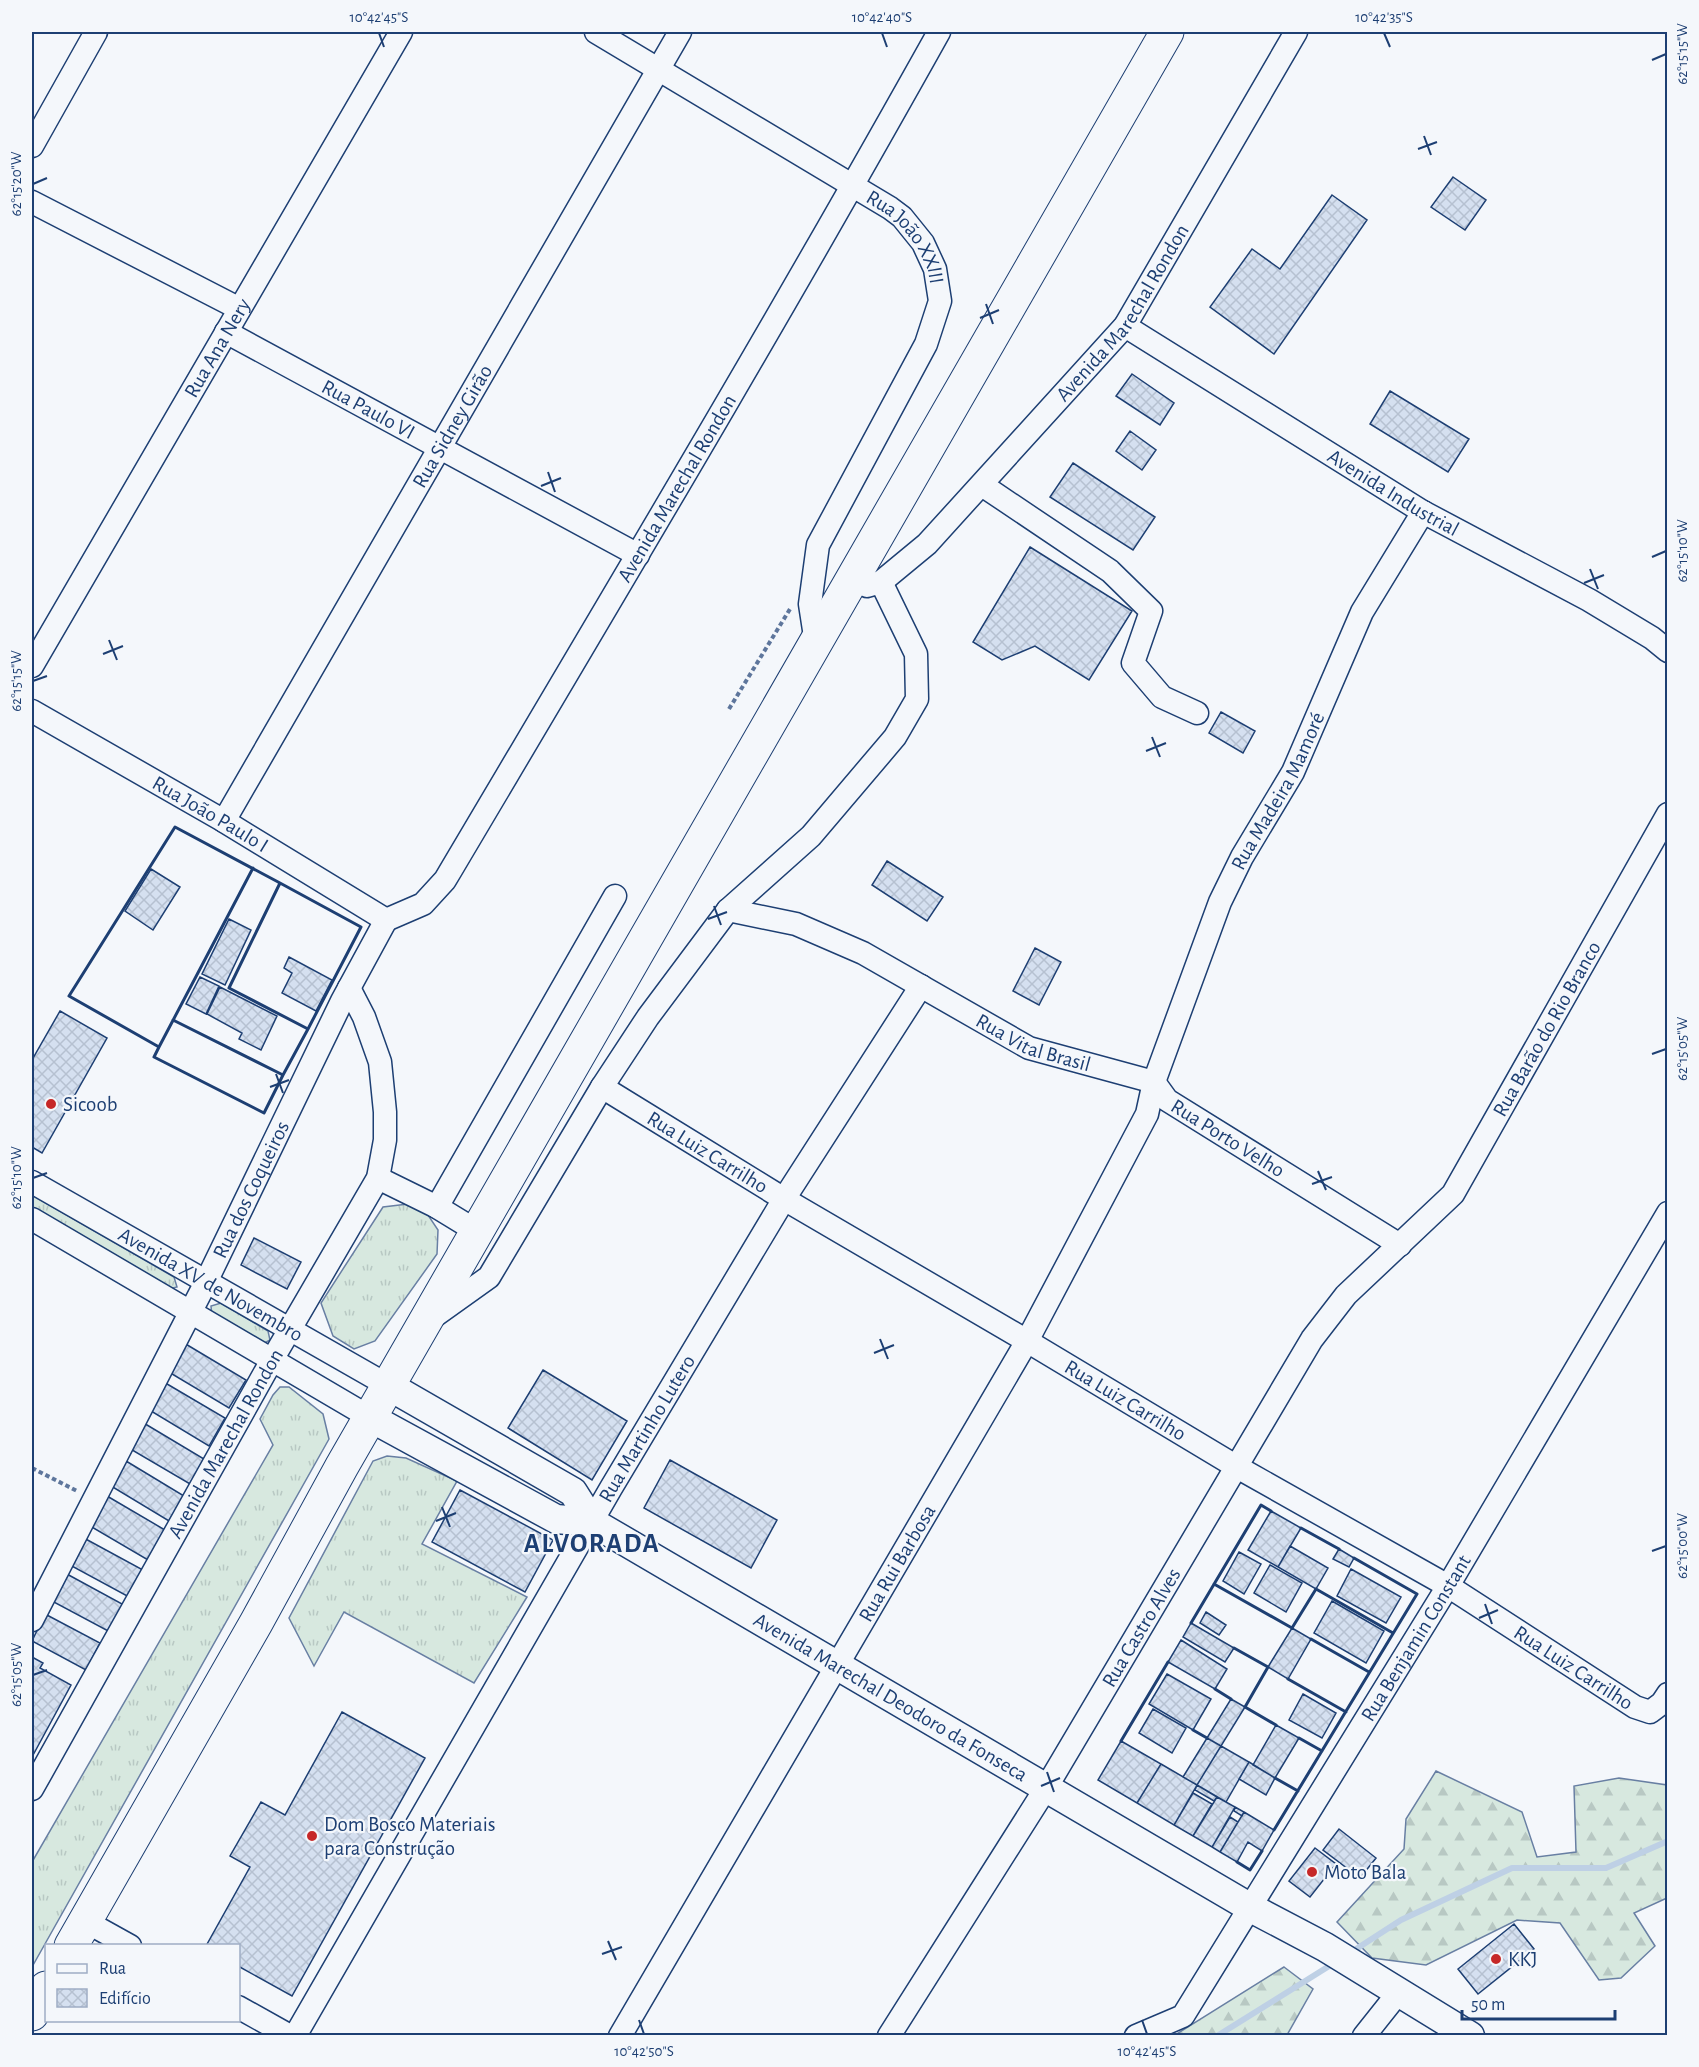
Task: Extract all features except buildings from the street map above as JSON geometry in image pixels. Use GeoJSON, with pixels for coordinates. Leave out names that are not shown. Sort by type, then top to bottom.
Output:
{"type":"FeatureCollection","features":[{"type":"Feature","properties":{"kind":"highway"},"geometry":{"type":"LineString","coordinates":[[78,1933],[389,1386],[1167,32]]}},
{"type":"Feature","properties":{"kind":"highway"},"geometry":{"type":"LineString","coordinates":[[32,2014],[45,1990]]}},
{"type":"Feature","properties":{"kind":"main road","name":"Avenida Marechal Deodoro da Fonseca"},"geometry":{"type":"LineString","coordinates":[[389,1386],[573,1492],[592,1522]]}},
{"type":"Feature","properties":{"kind":"main road","name":"Avenida Marechal Deodoro da Fonseca"},"geometry":{"type":"LineString","coordinates":[[371,1418],[556,1519],[592,1522],[1251,1908],[1325,1947],[1470,2036]]}},
{"type":"Feature","properties":{"kind":"street"},"geometry":{"type":"LineString","coordinates":[[32,146],[96,32]]}},
{"type":"Feature","properties":{"kind":"street","name":"Rua Ana Nery"},"geometry":{"type":"LineString","coordinates":[[32,666],[238,308],[401,32]]}},
{"type":"Feature","properties":{"kind":"street","name":"Rua João XXIII"},"geometry":{"type":"LineString","coordinates":[[596,32],[890,208],[913,230],[935,269],[940,302],[926,344],[818,545],[810,604],[816,643]]}},
{"type":"Feature","properties":{"kind":"street","name":"Rua Sidney Girão"},"geometry":{"type":"LineString","coordinates":[[224,821],[680,32]]}},
{"type":"Feature","properties":{"kind":"street","name":"Avenida Marechal Rondon"},"geometry":{"type":"LineString","coordinates":[[386,920],[423,904],[446,880],[852,187],[939,32]]}},
{"type":"Feature","properties":{"kind":"street","name":"Avenida Marechal Rondon"},"geometry":{"type":"LineString","coordinates":[[843,594],[881,582],[927,544],[1125,327],[1296,32]]}},
{"type":"Feature","properties":{"kind":"street"},"geometry":{"type":"LineString","coordinates":[[32,202],[238,308]]}},
{"type":"Feature","properties":{"kind":"street","name":"Avenida Industrial"},"geometry":{"type":"LineString","coordinates":[[1125,327],[1423,512],[1589,600],[1652,638],[1668,651]]}},
{"type":"Feature","properties":{"kind":"street","name":"Rua Paulo VI"},"geometry":{"type":"LineString","coordinates":[[226,332],[638,555]]}},
{"type":"Feature","properties":{"kind":"street"},"geometry":{"type":"LineString","coordinates":[[982,485],[1110,571],[1151,611],[1133,663],[1162,697],[1197,713]]}},
{"type":"Feature","properties":{"kind":"street","name":"Rua Madeira Mamoré"},"geometry":{"type":"LineString","coordinates":[[1154,1082],[1220,902],[1242,857],[1293,772],[1362,612],[1423,512]]}},
{"type":"Feature","properties":{"kind":"street"},"geometry":{"type":"LineString","coordinates":[[427,1322],[489,1277],[602,1087],[648,1017],[728,910],[811,836],[895,736],[917,699],[916,654],[881,582]]}},
{"type":"Feature","properties":{"kind":"street","name":"Rua João Paulo I"},"geometry":{"type":"LineString","coordinates":[[32,711],[224,821],[386,920]]}},
{"type":"Feature","properties":{"kind":"street","name":"Rua Barão do Rio Branco"},"geometry":{"type":"LineString","coordinates":[[1406,1240],[1453,1194],[1668,814]]}},
{"type":"Feature","properties":{"kind":"street"},"geometry":{"type":"LineString","coordinates":[[437,1207],[615,896]]}},
{"type":"Feature","properties":{"kind":"street","name":"Rua Vital Brasil"},"geometry":{"type":"LineString","coordinates":[[728,910],[795,924],[863,953],[1029,1048],[1154,1082]]}},
{"type":"Feature","properties":{"kind":"street","name":"Rua dos Coqueiros"},"geometry":{"type":"LineString","coordinates":[[32,1620],[206,1282],[349,988],[386,920]]}},
{"type":"Feature","properties":{"kind":"street","name":"Rua Martinho Lutero"},"geometry":{"type":"LineString","coordinates":[[295,2036],[592,1522],[784,1199],[921,986]]}},
{"type":"Feature","properties":{"kind":"street","name":"Avenida Marechal Rondon"},"geometry":{"type":"LineString","coordinates":[[32,1789],[272,1360],[378,1178],[385,1140],[380,1062],[364,1017],[349,988]]}},
{"type":"Feature","properties":{"kind":"street","name":"Rua Porto Velho"},"geometry":{"type":"LineString","coordinates":[[1154,1082],[1167,1100],[1406,1240]]}},
{"type":"Feature","properties":{"kind":"street","name":"Rua Rui Barbosa"},"geometry":{"type":"LineString","coordinates":[[620,2036],[1027,1341],[1147,1114],[1154,1082]]}},
{"type":"Feature","properties":{"kind":"street","name":"Rua Luiz Carrilho"},"geometry":{"type":"LineString","coordinates":[[602,1087],[784,1199],[1238,1467],[1448,1586],[1635,1707],[1650,1712],[1662,1703],[1668,1694]]}},
{"type":"Feature","properties":{"kind":"street"},"geometry":{"type":"LineString","coordinates":[[378,1178],[437,1207],[478,1232]]}},
{"type":"Feature","properties":{"kind":"street","name":"Avenida XV de Novembro"},"geometry":{"type":"LineString","coordinates":[[32,1182],[389,1386]]}},
{"type":"Feature","properties":{"kind":"street","name":"Rua Benjamin Constant"},"geometry":{"type":"LineString","coordinates":[[1136,2036],[1183,2016],[1448,1586],[1668,1213]]}},
{"type":"Feature","properties":{"kind":"street","name":"Avenida XV de Novembro"},"geometry":{"type":"LineString","coordinates":[[32,1219],[371,1418]]}},
{"type":"Feature","properties":{"kind":"street","name":"Rua Castro Alves"},"geometry":{"type":"LineString","coordinates":[[889,2036],[1046,1788],[1312,1339],[1346,1295],[1406,1240]]}},
{"type":"Feature","properties":{"kind":"street"},"geometry":{"type":"LineString","coordinates":[[78,1933],[122,1944]]}},
{"type":"Feature","properties":{"kind":"street"},"geometry":{"type":"LineString","coordinates":[[1364,2036],[1399,1992]]}},
{"type":"Feature","properties":{"kind":"street"},"geometry":{"type":"LineString","coordinates":[[240,2008],[290,2036]]}},
{"type":"Feature","properties":{"kind":"path"},"geometry":{"type":"LineString","coordinates":[[729,709],[813,573]]}},
{"type":"Feature","properties":{"kind":"path"},"geometry":{"type":"LineString","coordinates":[[32,1468],[93,1500]]}},
{"type":"Feature","properties":{"kind":"green space"},"geometry":{"type":"Polygon","coordinates":[[[32,1195],[174,1277],[177,1287],[169,1289],[32,1209],[32,1195]]]}},
{"type":"Feature","properties":{"kind":"green space"},"geometry":{"type":"Polygon","coordinates":[[[408,1204],[428,1215],[438,1230],[437,1254],[375,1341],[354,1349],[333,1336],[321,1303],[383,1207],[408,1204]]]}},
{"type":"Feature","properties":{"kind":"green space"},"geometry":{"type":"Polygon","coordinates":[[[221,1303],[268,1331],[270,1340],[261,1345],[212,1317],[211,1306],[221,1303]]]}},
{"type":"Feature","properties":{"kind":"green space"},"geometry":{"type":"Polygon","coordinates":[[[280,1387],[289,1387],[323,1414],[329,1439],[32,1967],[32,1862],[273,1445],[260,1419],[280,1387]]]}},
{"type":"Feature","properties":{"kind":"green space"},"geometry":{"type":"Polygon","coordinates":[[[387,1456],[406,1458],[457,1481],[422,1544],[527,1597],[474,1683],[344,1612],[314,1666],[289,1618],[373,1461],[387,1456]]]}},
{"type":"Feature","properties":{"kind":"green space"},"geometry":{"type":"Polygon","coordinates":[[[1436,1771],[1522,1812],[1537,1857],[1576,1852],[1574,1786],[1619,1778],[1667,1785],[1667,1898],[1634,1913],[1655,1946],[1621,1978],[1599,1980],[1560,1923],[1517,1920],[1426,1965],[1372,1958],[1337,1922],[1404,1849],[1406,1819],[1436,1771]]]}},
{"type":"Feature","properties":{"kind":"green space"},"geometry":{"type":"Polygon","coordinates":[[[1284,1967],[1313,1989],[1287,2035],[1175,2035],[1284,1967]]]}},
{"type":"Feature","properties":{"kind":"waterway"},"geometry":{"type":"LineString","coordinates":[[1350,1953],[1401,1920],[1512,1868],[1606,1868],[1668,1841]]}},
{"type":"Feature","properties":{"kind":"waterway"},"geometry":{"type":"LineString","coordinates":[[1217,2036],[1334,1963]]}},
{"type":"Feature","properties":{"kind":"wall"},"geometry":{"type":"LineString","coordinates":[[253,868],[159,1047],[69,996],[175,827],[280,883]]}},
{"type":"Feature","properties":{"kind":"wall"},"geometry":{"type":"LineString","coordinates":[[280,883],[361,927],[308,1029],[229,988],[280,883]]}},
{"type":"Feature","properties":{"kind":"wall"},"geometry":{"type":"LineString","coordinates":[[173,1020],[283,1075],[308,1029]]}},
{"type":"Feature","properties":{"kind":"wall"},"geometry":{"type":"LineString","coordinates":[[159,1047],[154,1057],[264,1113],[283,1075]]}},
{"type":"Feature","properties":{"kind":"wall"},"geometry":{"type":"LineString","coordinates":[[1191,1623],[1261,1505],[1271,1511]]}},
{"type":"Feature","properties":{"kind":"wall"},"geometry":{"type":"LineString","coordinates":[[1301,1528],[1339,1549]]}},
{"type":"Feature","properties":{"kind":"wall"},"geometry":{"type":"LineString","coordinates":[[1274,1830],[1417,1594],[1354,1558]]}},
{"type":"Feature","properties":{"kind":"wall"},"geometry":{"type":"LineString","coordinates":[[1214,1584],[1292,1628],[1316,1589],[1393,1633]]}},
{"type":"Feature","properties":{"kind":"wall"},"geometry":{"type":"LineString","coordinates":[[1311,1639],[1369,1672]]}},
{"type":"Feature","properties":{"kind":"wall"},"geometry":{"type":"LineString","coordinates":[[1234,1648],[1268,1667],[1245,1707],[1276,1725]]}},
{"type":"Feature","properties":{"kind":"wall"},"geometry":{"type":"LineString","coordinates":[[1121,1741],[1168,1662]]}},
{"type":"Feature","properties":{"kind":"wall"},"geometry":{"type":"LineString","coordinates":[[1288,1679],[1346,1712]]}},
{"type":"Feature","properties":{"kind":"wall"},"geometry":{"type":"LineString","coordinates":[[1215,1689],[1231,1699]]}},
{"type":"Feature","properties":{"kind":"wall"},"geometry":{"type":"LineString","coordinates":[[1193,1730],[1207,1738]]}},
{"type":"Feature","properties":{"kind":"wall"},"geometry":{"type":"LineString","coordinates":[[1299,1738],[1322,1751]]}},
{"type":"Feature","properties":{"kind":"wall"},"geometry":{"type":"LineString","coordinates":[[1275,1778],[1298,1791]]}},
{"type":"Feature","properties":{"kind":"wall"},"geometry":{"type":"LineString","coordinates":[[1237,1862],[1250,1870],[1262,1851]]}},
{"type":"Feature","properties":{"kind":"place","name":"Sicoob"},"geometry":{"type":"Point","coordinates":[51,1104]}},
{"type":"Feature","properties":{"kind":"place","name":"Dom Bosco Materiais para Construção"},"geometry":{"type":"Point","coordinates":[312,1836]}},
{"type":"Feature","properties":{"kind":"place","name":"Moto Bala"},"geometry":{"type":"Point","coordinates":[1312,1872]}},
{"type":"Feature","properties":{"kind":"place","name":"KKJ"},"geometry":{"type":"Point","coordinates":[1496,1959]}},
{"type":"Feature","properties":{"kind":"district","name":"ALVORADA"},"geometry":{"type":"Point","coordinates":[592,1543]}}]}
